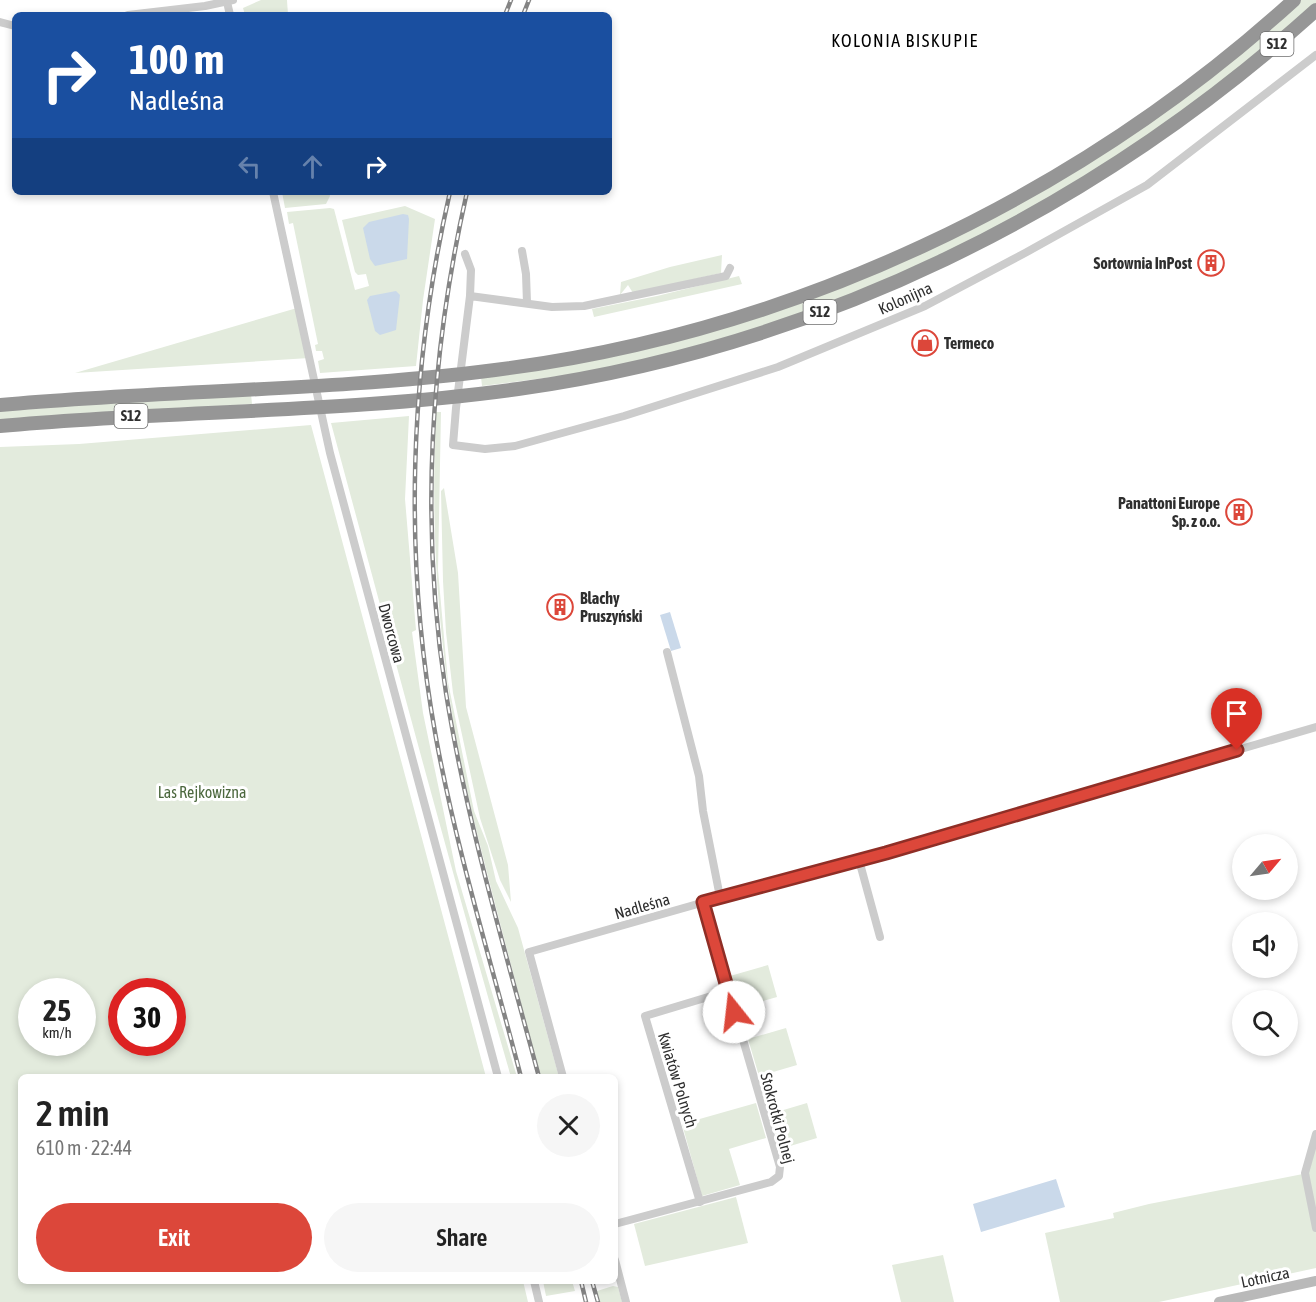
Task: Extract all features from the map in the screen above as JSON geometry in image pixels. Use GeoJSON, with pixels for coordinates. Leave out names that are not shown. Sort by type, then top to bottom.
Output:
{"type":"FeatureCollection","features":[{"type":"Feature","properties":{"kind":"highway","name":"S12"},"geometry":{"type":"LineString","coordinates":[[0,405],[372,382],[472,373],[598,353],[710,326],[815,290],[908,253],[1025,194],[1114,139],[1202,77],[1294,0]]}},
{"type":"Feature","properties":{"kind":"highway","name":"S12"},"geometry":{"type":"LineString","coordinates":[[0,426],[90,418],[470,395],[570,380],[669,359],[784,325],[874,291],[983,242],[1059,200],[1153,140],[1237,77],[1316,10]]}},
{"type":"Feature","properties":{"kind":"highway"},"geometry":{"type":"LineString","coordinates":[[1237,77],[1316,21]]}},
{"type":"Feature","properties":{"kind":"main road","name":"Lotnicza"},"geometry":{"type":"LineString","coordinates":[[1220,1302],[1316,1281]]}},
{"type":"Feature","properties":{"kind":"street"},"geometry":{"type":"LineString","coordinates":[[150,12],[230,1]]}},
{"type":"Feature","properties":{"kind":"street","name":"Kolonijna"},"geometry":{"type":"LineString","coordinates":[[470,296],[453,445],[485,449],[515,446],[624,416],[778,367],[925,306],[1016,259],[1147,185],[1316,56]]}},
{"type":"Feature","properties":{"kind":"street","name":"Dworcowa"},"geometry":{"type":"LineString","coordinates":[[274,195],[330,453],[497,1074]]}},
{"type":"Feature","properties":{"kind":"street"},"geometry":{"type":"LineString","coordinates":[[522,251],[527,303]]}},
{"type":"Feature","properties":{"kind":"street"},"geometry":{"type":"LineString","coordinates":[[465,254],[471,270],[470,296],[568,307],[604,303],[726,276],[729,268]]}},
{"type":"Feature","properties":{"kind":"street"},"geometry":{"type":"LineString","coordinates":[[667,652],[699,776],[703,811],[720,897]]}},
{"type":"Feature","properties":{"kind":"street","name":"Nadleśna"},"geometry":{"type":"LineString","coordinates":[[562,1074],[529,952],[859,860],[1316,727]]}},
{"type":"Feature","properties":{"kind":"street"},"geometry":{"type":"LineString","coordinates":[[859,860],[880,937]]}},
{"type":"Feature","properties":{"kind":"street","name":"Stokrotki Polnej"},"geometry":{"type":"LineString","coordinates":[[618,1223],[771,1182],[776,1180],[780,1172],[703,902]]}},
{"type":"Feature","properties":{"kind":"street","name":"Kwiatów Polnych"},"geometry":{"type":"LineString","coordinates":[[700,1202],[645,1016],[728,991]]}},
{"type":"Feature","properties":{"kind":"street"},"geometry":{"type":"LineString","coordinates":[[1316,1134],[1305,1173],[1316,1228]]}},
{"type":"Feature","properties":{"kind":"street"},"geometry":{"type":"LineString","coordinates":[[618,1271],[626,1302]]}},
{"type":"Feature","properties":{"kind":"street"},"geometry":{"type":"LineString","coordinates":[[535,1284],[539,1302]]}},
{"type":"Feature","properties":{"kind":"green space"},"geometry":{"type":"Polygon","coordinates":[[[261,0],[287,0],[288,12],[244,12],[243,8],[261,0]]]}},
{"type":"Feature","properties":{"kind":"green space"},"geometry":{"type":"Polygon","coordinates":[[[1300,0],[1316,0],[1316,3],[1187,110],[1061,194],[904,273],[779,322],[647,360],[575,374],[482,386],[481,377],[724,326],[1027,197],[1300,0]]]}},
{"type":"Feature","properties":{"kind":"green space"},"geometry":{"type":"Polygon","coordinates":[[[283,195],[330,195],[326,204],[285,208],[283,195]]]}},
{"type":"Feature","properties":{"kind":"green space"},"geometry":{"type":"Polygon","coordinates":[[[405,206],[435,219],[416,366],[320,373],[318,361],[324,359],[322,351],[316,351],[315,345],[318,344],[293,223],[289,224],[287,212],[334,209],[355,290],[369,286],[366,274],[358,275],[355,272],[342,220],[405,206]]]}},
{"type":"Feature","properties":{"kind":"green space"},"geometry":{"type":"Polygon","coordinates":[[[722,255],[721,273],[633,293],[628,285],[620,295],[621,282],[670,267],[722,255]]]}},
{"type":"Feature","properties":{"kind":"green space"},"geometry":{"type":"Polygon","coordinates":[[[739,276],[742,284],[594,317],[592,309],[739,276]]]}},
{"type":"Feature","properties":{"kind":"green space"},"geometry":{"type":"Polygon","coordinates":[[[297,308],[309,358],[75,373],[297,308]]]}},
{"type":"Feature","properties":{"kind":"green space"},"geometry":{"type":"Polygon","coordinates":[[[251,394],[252,404],[0,422],[0,410],[251,394]]]}},
{"type":"Feature","properties":{"kind":"green space"},"geometry":{"type":"Polygon","coordinates":[[[436,412],[441,412],[438,570],[448,682],[474,811],[488,846],[496,881],[518,928],[558,1074],[539,1074],[478,836],[456,737],[442,642],[436,566],[436,412]]]}},
{"type":"Feature","properties":{"kind":"green space"},"geometry":{"type":"Polygon","coordinates":[[[409,416],[405,499],[416,630],[412,632],[423,713],[456,871],[516,1074],[510,1074],[331,423],[409,416]]]}},
{"type":"Feature","properties":{"kind":"green space","name":"Las Rejkowizna"},"geometry":{"type":"Polygon","coordinates":[[[311,425],[485,1074],[18,1074],[18,1284],[524,1284],[528,1302],[0,1302],[0,447],[79,444],[311,425]]]}},
{"type":"Feature","properties":{"kind":"green space"},"geometry":{"type":"Polygon","coordinates":[[[444,488],[458,573],[466,707],[508,865],[511,902],[500,880],[480,818],[453,693],[443,581],[441,491],[444,488]]]}},
{"type":"Feature","properties":{"kind":"green space"},"geometry":{"type":"Polygon","coordinates":[[[768,965],[777,997],[739,1008],[730,976],[768,965]]]}},
{"type":"Feature","properties":{"kind":"green space"},"geometry":{"type":"Polygon","coordinates":[[[786,1028],[797,1065],[759,1076],[748,1039],[786,1028]]]}},
{"type":"Feature","properties":{"kind":"green space"},"geometry":{"type":"Polygon","coordinates":[[[756,1103],[766,1138],[729,1149],[740,1185],[702,1196],[682,1124],[756,1103]]]}},
{"type":"Feature","properties":{"kind":"green space"},"geometry":{"type":"Polygon","coordinates":[[[807,1103],[817,1138],[780,1149],[770,1114],[807,1103]]]}},
{"type":"Feature","properties":{"kind":"green space"},"geometry":{"type":"Polygon","coordinates":[[[1316,1144],[1316,1268],[1159,1302],[1060,1302],[1045,1233],[1114,1218],[1113,1213],[1149,1204],[1308,1173],[1316,1144]]]}},
{"type":"Feature","properties":{"kind":"green space"},"geometry":{"type":"Polygon","coordinates":[[[736,1197],[748,1243],[645,1266],[634,1224],[736,1197]]]}},
{"type":"Feature","properties":{"kind":"green space"},"geometry":{"type":"Polygon","coordinates":[[[943,1255],[954,1302],[901,1302],[892,1265],[943,1255]]]}},
{"type":"Feature","properties":{"kind":"green space"},"geometry":{"type":"Polygon","coordinates":[[[544,1284],[573,1284],[575,1291],[546,1296],[544,1284]]]}},
{"type":"Feature","properties":{"kind":"green space"},"geometry":{"type":"Polygon","coordinates":[[[613,1286],[618,1287],[622,1302],[600,1302],[597,1291],[613,1286]]]}},
{"type":"Feature","properties":{"kind":"water"},"geometry":{"type":"Polygon","coordinates":[[[403,214],[408,215],[409,219],[407,259],[375,266],[370,259],[363,228],[369,222],[403,214]]]}},
{"type":"Feature","properties":{"kind":"water"},"geometry":{"type":"Polygon","coordinates":[[[396,291],[400,295],[396,330],[380,335],[375,331],[367,300],[370,296],[396,291]]]}},
{"type":"Feature","properties":{"kind":"water"},"geometry":{"type":"Polygon","coordinates":[[[670,612],[681,648],[671,651],[660,615],[670,612]]]}},
{"type":"Feature","properties":{"kind":"water"},"geometry":{"type":"Polygon","coordinates":[[[1056,1179],[1065,1207],[981,1232],[973,1204],[1056,1179]]]}},
{"type":"Feature","properties":{"kind":"railway"},"geometry":{"type":"LineString","coordinates":[[506,12],[511,0]]}},
{"type":"Feature","properties":{"kind":"railway"},"geometry":{"type":"LineString","coordinates":[[524,12],[529,0]]}},
{"type":"Feature","properties":{"kind":"railway"},"geometry":{"type":"LineString","coordinates":[[449,195],[436,259],[419,396],[415,464],[418,602],[425,670],[444,781],[464,866],[520,1074]]}},
{"type":"Feature","properties":{"kind":"railway"},"geometry":{"type":"LineString","coordinates":[[466,195],[444,316],[437,379],[431,504],[438,630],[446,693],[465,790],[538,1074]]}},
{"type":"Feature","properties":{"kind":"railway"},"geometry":{"type":"LineString","coordinates":[[582,1284],[586,1302]]}},
{"type":"Feature","properties":{"kind":"railway"},"geometry":{"type":"LineString","coordinates":[[593,1284],[598,1302]]}},
{"type":"Feature","properties":{"kind":"place","name":"Sortownia InPost"},"geometry":{"type":"Point","coordinates":[1211,263]}},
{"type":"Feature","properties":{"kind":"place","name":"Termeco"},"geometry":{"type":"Point","coordinates":[925,343]}},
{"type":"Feature","properties":{"kind":"place","name":"Panattoni Europe Sp. z o.o."},"geometry":{"type":"Point","coordinates":[1239,512]}},
{"type":"Feature","properties":{"kind":"place","name":"Blachy Pruszyński"},"geometry":{"type":"Point","coordinates":[560,607]}},
{"type":"Feature","properties":{"kind":"district","name":"KOLONIA BISKUPIE"},"geometry":{"type":"Point","coordinates":[905,41]}},
{"type":"Feature","properties":{"kind":"route"},"geometry":{"type":"LineString","coordinates":[[734,1012],[703,902],[886,853],[1237,750]]}}]}
